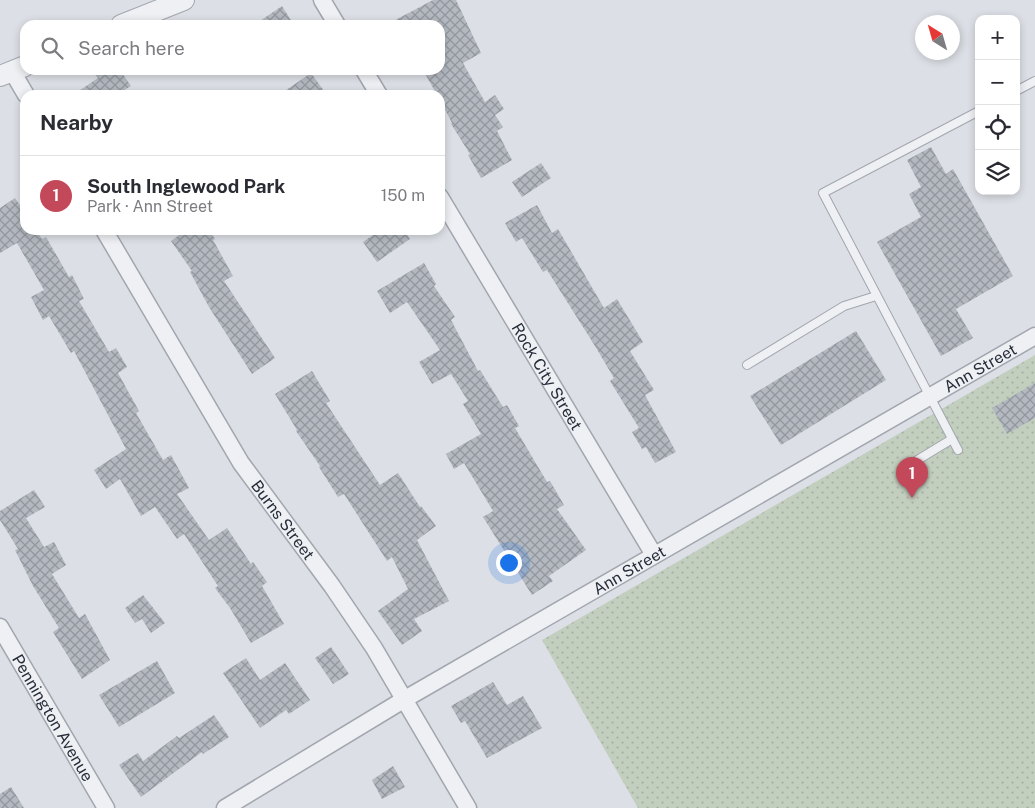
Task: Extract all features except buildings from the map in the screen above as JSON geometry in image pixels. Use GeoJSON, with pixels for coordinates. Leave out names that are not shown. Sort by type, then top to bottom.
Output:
{"type":"FeatureCollection","features":[{"type":"Feature","properties":{"kind":"street"},"geometry":{"type":"LineString","coordinates":[[134,20],[184,0]]}},
{"type":"Feature","properties":{"kind":"street"},"geometry":{"type":"LineString","coordinates":[[322,0],[334,20]]}},
{"type":"Feature","properties":{"kind":"street"},"geometry":{"type":"LineString","coordinates":[[12,71],[23,90]]}},
{"type":"Feature","properties":{"kind":"street"},"geometry":{"type":"LineString","coordinates":[[367,75],[376,90]]}},
{"type":"Feature","properties":{"kind":"street","name":"Rock City Street"},"geometry":{"type":"LineString","coordinates":[[445,205],[654,555]]}},
{"type":"Feature","properties":{"kind":"street","name":"Burns Street"},"geometry":{"type":"LineString","coordinates":[[107,235],[242,463],[332,586],[404,699],[468,808]]}},
{"type":"Feature","properties":{"kind":"street","name":"Ann Street"},"geometry":{"type":"LineString","coordinates":[[225,808],[404,699],[1035,336]]}},
{"type":"Feature","properties":{"kind":"street","name":"Pennington Avenue"},"geometry":{"type":"LineString","coordinates":[[0,627],[106,808]]}},
{"type":"Feature","properties":{"kind":"lane"},"geometry":{"type":"LineString","coordinates":[[1020,89],[1035,81]]}},
{"type":"Feature","properties":{"kind":"lane"},"geometry":{"type":"LineString","coordinates":[[958,450],[823,193],[975,112]]}},
{"type":"Feature","properties":{"kind":"lane"},"geometry":{"type":"LineString","coordinates":[[747,365],[844,306],[876,296]]}},
{"type":"Feature","properties":{"kind":"lane"},"geometry":{"type":"LineString","coordinates":[[906,467],[952,439]]}},
{"type":"Feature","properties":{"kind":"green space"},"geometry":{"type":"Polygon","coordinates":[[[1035,355],[1035,808],[638,808],[542,640],[1035,355]]]}},
{"type":"Feature","properties":{"kind":"place","name":"South Inglewood Park"},"geometry":{"type":"Point","coordinates":[912,498]}}]}
